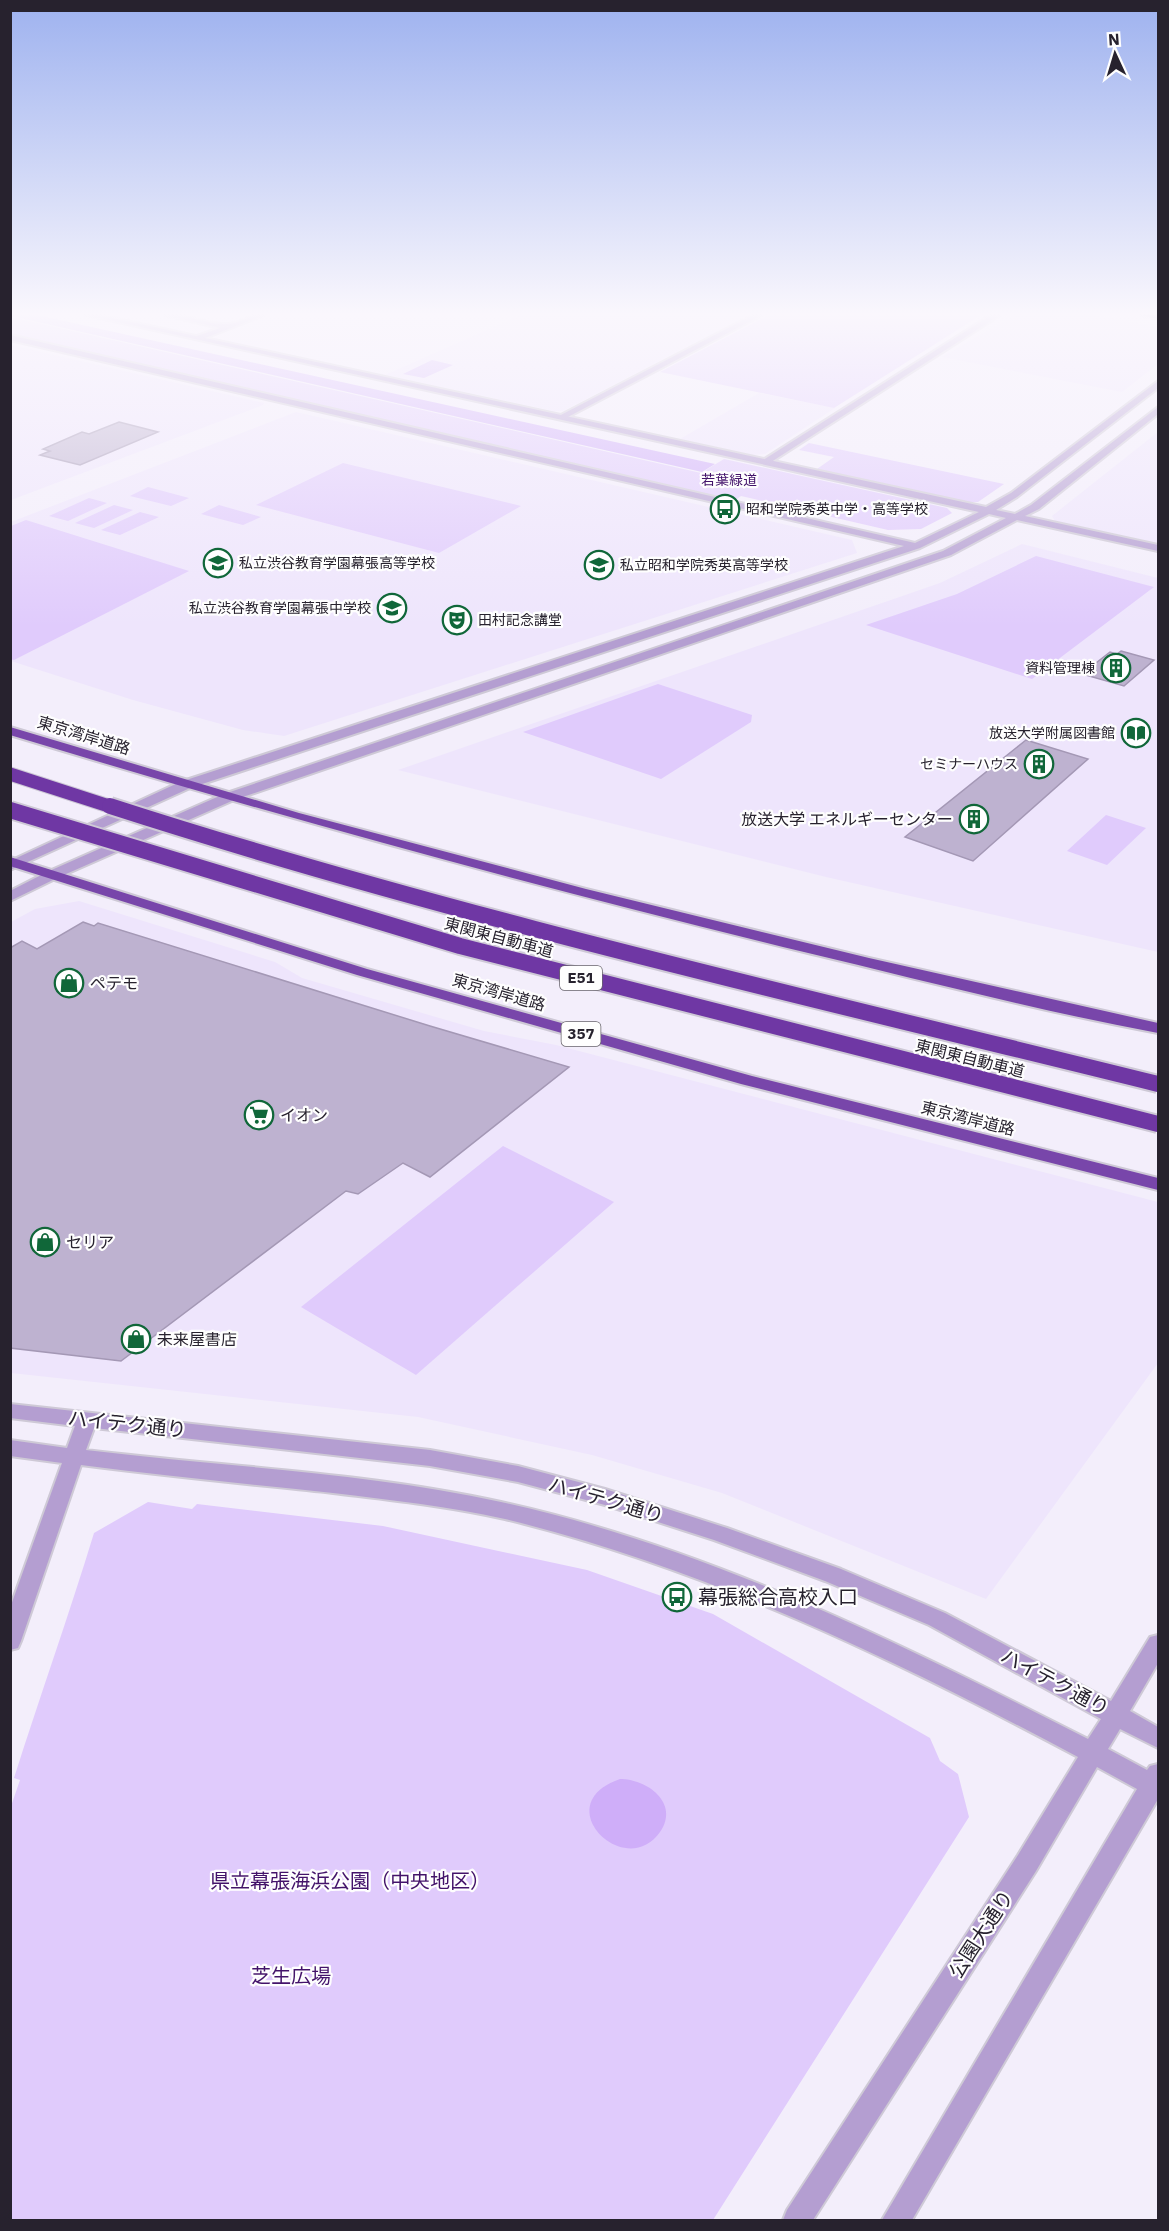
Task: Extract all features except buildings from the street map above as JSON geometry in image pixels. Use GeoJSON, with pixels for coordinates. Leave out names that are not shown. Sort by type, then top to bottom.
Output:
{"type":"FeatureCollection","features":[{"type":"Feature","properties":{"kind":"highway","name":"東京湾岸道路"},"geometry":{"type":"LineString","coordinates":[[10,731],[185,785],[435,854],[846,958],[1158,1028]]}},
{"type":"Feature","properties":{"kind":"highway","name":"東関東自動車道"},"geometry":{"type":"LineString","coordinates":[[10,774],[203,836],[560,936],[1158,1084]]}},
{"type":"Feature","properties":{"kind":"highway","name":"東関東自動車道"},"geometry":{"type":"LineString","coordinates":[[10,810],[460,946],[660,999],[1158,1124]]}},
{"type":"Feature","properties":{"kind":"highway","name":"東京湾岸道路"},"geometry":{"type":"LineString","coordinates":[[12,863],[362,972],[560,1028],[747,1080],[1158,1184]]}},
{"type":"Feature","properties":{"kind":"street"},"geometry":{"type":"LineString","coordinates":[[366,419],[916,546]]}},
{"type":"Feature","properties":{"kind":"street"},"geometry":{"type":"LineString","coordinates":[[571,419],[1158,548]]}},
{"type":"Feature","properties":{"kind":"street"},"geometry":{"type":"LineString","coordinates":[[765,462],[832,419]]}},
{"type":"Feature","properties":{"kind":"street"},"geometry":{"type":"LineString","coordinates":[[12,863],[185,785],[645,637],[916,546],[989,511],[1024,489],[1113,419]]}},
{"type":"Feature","properties":{"kind":"street"},"geometry":{"type":"LineString","coordinates":[[10,897],[52,875],[229,797],[920,564],[972,542],[1035,507],[1080,474],[1147,419]]}},
{"type":"Feature","properties":{"kind":"street","name":"ハイテク通り"},"geometry":{"type":"LineString","coordinates":[[10,1411],[430,1458],[518,1474],[605,1497],[720,1534],[865,1588],[937,1619],[1158,1737]]}},
{"type":"Feature","properties":{"kind":"street"},"geometry":{"type":"LineString","coordinates":[[10,1641],[87,1419]]}},
{"type":"Feature","properties":{"kind":"street","name":"ハイテク通り"},"geometry":{"type":"LineString","coordinates":[[10,1448],[400,1492],[502,1510],[586,1532],[656,1555],[900,1655],[1091,1753],[1156,1782]]}},
{"type":"Feature","properties":{"kind":"street","name":"公園大通り"},"geometry":{"type":"LineString","coordinates":[[797,2220],[1026,1863],[1158,1644]]}},
{"type":"Feature","properties":{"kind":"street"},"geometry":{"type":"LineString","coordinates":[[896,2220],[1156,1782]]}},
{"type":"Feature","properties":{"kind":"shaded area"},"geometry":{"type":"Polygon","coordinates":[[[11,419],[226,419],[11,500],[11,419]]]}},
{"type":"Feature","properties":{"kind":"shaded area"},"geometry":{"type":"Polygon","coordinates":[[[278,419],[327,419],[852,540],[857,553],[284,736],[243,730],[133,700],[11,661],[11,522],[278,419]]]}},
{"type":"Feature","properties":{"kind":"shaded area"},"geometry":{"type":"Polygon","coordinates":[[[468,419],[511,419],[715,464],[702,472],[468,419]]]}},
{"type":"Feature","properties":{"kind":"shaded area"},"geometry":{"type":"Polygon","coordinates":[[[714,419],[818,419],[765,454],[753,455],[680,439],[714,419]]]}},
{"type":"Feature","properties":{"kind":"shaded area"},"geometry":{"type":"Polygon","coordinates":[[[1158,432],[1158,543],[1055,521],[1052,516],[1158,432]]]}},
{"type":"Feature","properties":{"kind":"shaded area"},"geometry":{"type":"Polygon","coordinates":[[[1022,544],[1158,578],[1158,952],[826,877],[398,770],[940,583],[1022,544]]]}},
{"type":"Feature","properties":{"kind":"shaded area"},"geometry":{"type":"Polygon","coordinates":[[[79,901],[275,962],[302,978],[484,1031],[556,1045],[1158,1202],[1158,1363],[986,1599],[722,1493],[592,1455],[418,1417],[11,1373],[11,922],[35,909],[79,901]]]}},
{"type":"Feature","properties":{"kind":"shaded area"},"geometry":{"type":"Polygon","coordinates":[[[620,1779],[640,1783],[650,1788],[663,1802],[666,1811],[665,1821],[660,1832],[645,1845],[629,1848],[612,1844],[599,1834],[591,1820],[590,1805],[599,1791],[620,1779]]]}},
{"type":"Feature","properties":{"kind":"green space","name":"若葉緑道"},"geometry":{"type":"Polygon","coordinates":[[[379,419],[463,419],[701,473],[724,459],[947,508],[952,513],[921,529],[888,530],[741,496],[734,501],[379,419]]]}},
{"type":"Feature","properties":{"kind":"green space"},"geometry":{"type":"Polygon","coordinates":[[[809,443],[1004,484],[978,502],[967,502],[817,469],[834,457],[799,450],[809,443]]]}},
{"type":"Feature","properties":{"kind":"green space"},"geometry":{"type":"Polygon","coordinates":[[[343,463],[521,506],[439,553],[256,505],[343,463]]]}},
{"type":"Feature","properties":{"kind":"green space"},"geometry":{"type":"Polygon","coordinates":[[[148,487],[189,498],[171,506],[130,496],[148,487]]]}},
{"type":"Feature","properties":{"kind":"green space"},"geometry":{"type":"Polygon","coordinates":[[[89,498],[107,503],[68,521],[49,516],[89,498]]]}},
{"type":"Feature","properties":{"kind":"green space"},"geometry":{"type":"Polygon","coordinates":[[[114,505],[133,510],[94,528],[75,523],[114,505]]]}},
{"type":"Feature","properties":{"kind":"green space"},"geometry":{"type":"Polygon","coordinates":[[[219,505],[261,517],[243,525],[201,514],[219,505]]]}},
{"type":"Feature","properties":{"kind":"green space"},"geometry":{"type":"Polygon","coordinates":[[[140,512],[159,517],[120,535],[101,530],[140,512]]]}},
{"type":"Feature","properties":{"kind":"green space"},"geometry":{"type":"Polygon","coordinates":[[[26,520],[189,571],[14,660],[10,659],[11,526],[26,520]]]}},
{"type":"Feature","properties":{"kind":"green space"},"geometry":{"type":"Polygon","coordinates":[[[1036,556],[1154,587],[1032,679],[866,625],[957,594],[1036,556]]]}},
{"type":"Feature","properties":{"kind":"green space"},"geometry":{"type":"Polygon","coordinates":[[[658,684],[752,715],[751,722],[661,779],[523,732],[658,684]]]}},
{"type":"Feature","properties":{"kind":"green space"},"geometry":{"type":"Polygon","coordinates":[[[1106,815],[1146,828],[1107,865],[1067,851],[1106,815]]]}},
{"type":"Feature","properties":{"kind":"green space"},"geometry":{"type":"Polygon","coordinates":[[[503,1146],[614,1202],[416,1375],[301,1307],[503,1146]]]}},
{"type":"Feature","properties":{"kind":"green space","name":"県立幕張海浜公園（中央地区）"},"geometry":{"type":"Polygon","coordinates":[[[148,1502],[192,1509],[197,1504],[383,1526],[587,1570],[713,1614],[930,1738],[940,1761],[958,1774],[969,1817],[713,2220],[11,2220],[10,1809],[20,1780],[14,1778],[94,1533],[148,1502]]]}},
{"type":"Feature","properties":{"kind":"place","name":"昭和学院秀英中学・高等学校"},"geometry":{"type":"Point","coordinates":[725,509]}},
{"type":"Feature","properties":{"kind":"place","name":"私立渋谷教育学園幕張高等学校"},"geometry":{"type":"Point","coordinates":[218,563]}},
{"type":"Feature","properties":{"kind":"place","name":"私立昭和学院秀英高等学校"},"geometry":{"type":"Point","coordinates":[599,565]}},
{"type":"Feature","properties":{"kind":"place","name":"私立渋谷教育学園幕張中学校"},"geometry":{"type":"Point","coordinates":[392,608]}},
{"type":"Feature","properties":{"kind":"place","name":"田村記念講堂"},"geometry":{"type":"Point","coordinates":[457,620]}},
{"type":"Feature","properties":{"kind":"place","name":"資料管理棟"},"geometry":{"type":"Point","coordinates":[1116,668]}},
{"type":"Feature","properties":{"kind":"place","name":"放送大学附属図書館"},"geometry":{"type":"Point","coordinates":[1136,733]}},
{"type":"Feature","properties":{"kind":"place","name":"セミナーハウス"},"geometry":{"type":"Point","coordinates":[1039,764]}},
{"type":"Feature","properties":{"kind":"place","name":"放送大学 エネルギーセンター"},"geometry":{"type":"Point","coordinates":[974,819]}},
{"type":"Feature","properties":{"kind":"place","name":"ペテモ"},"geometry":{"type":"Point","coordinates":[69,983]}},
{"type":"Feature","properties":{"kind":"place","name":"イオン"},"geometry":{"type":"Point","coordinates":[259,1115]}},
{"type":"Feature","properties":{"kind":"place","name":"セリア"},"geometry":{"type":"Point","coordinates":[45,1242]}},
{"type":"Feature","properties":{"kind":"place","name":"未来屋書店"},"geometry":{"type":"Point","coordinates":[136,1339]}},
{"type":"Feature","properties":{"kind":"place","name":"幕張総合高校入口"},"geometry":{"type":"Point","coordinates":[677,1597]}},
{"type":"Feature","properties":{"kind":"park label","name":"芝生広場"},"geometry":{"type":"Point","coordinates":[291,1976]}}]}
